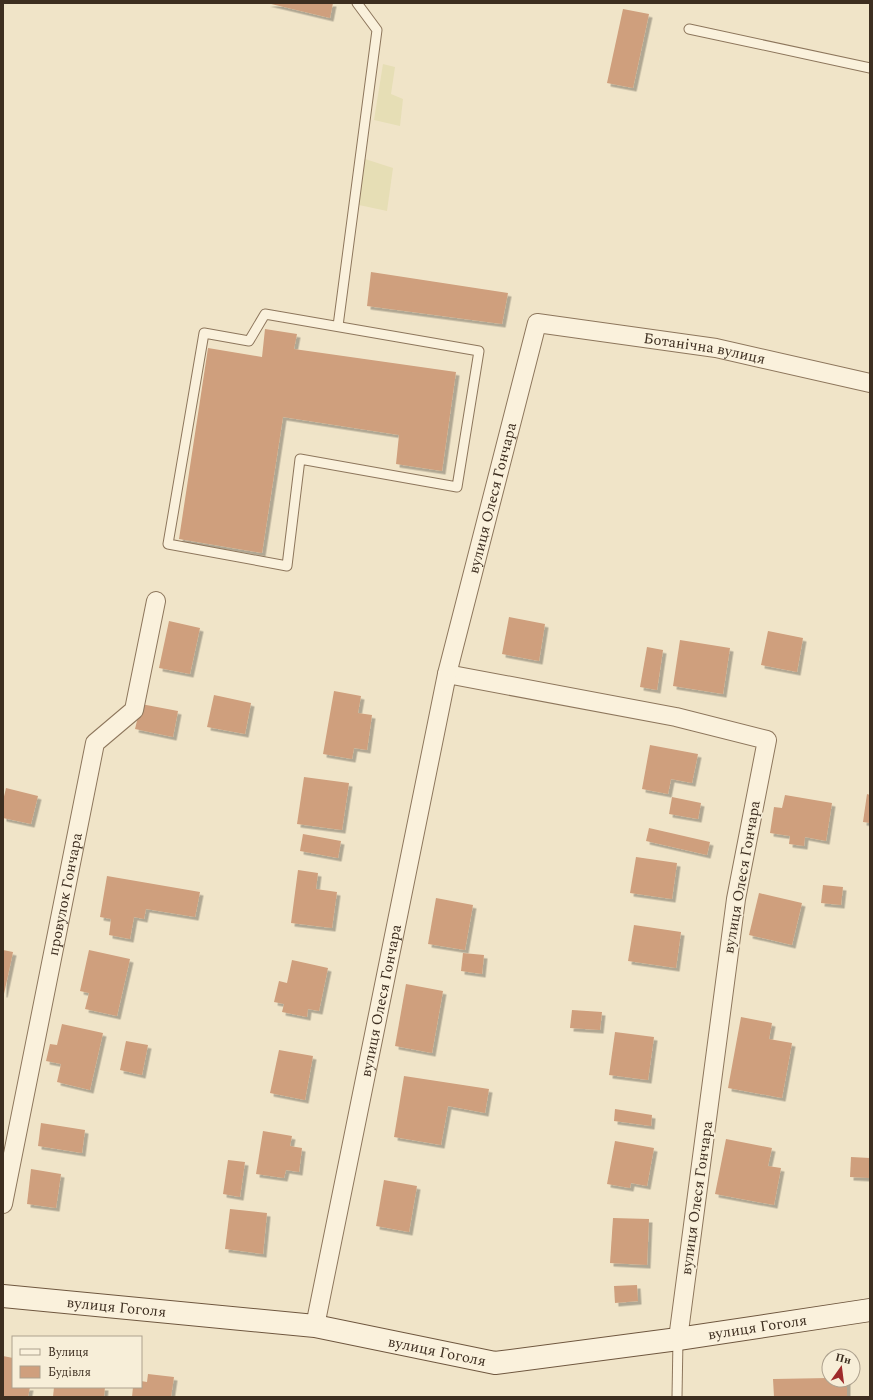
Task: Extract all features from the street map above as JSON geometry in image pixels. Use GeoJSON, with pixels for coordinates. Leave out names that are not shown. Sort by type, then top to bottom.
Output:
{"type":"FeatureCollection","features":[{"type":"Feature","properties":{"kind":"street","name":"Ботанічна вулиця"},"geometry":{"type":"LineString","coordinates":[[537,323],[716,348],[870,383]]}},
{"type":"Feature","properties":{"kind":"street","name":"вулиця Олеся Гончара"},"geometry":{"type":"LineString","coordinates":[[314,1326],[447,674],[537,323]]}},
{"type":"Feature","properties":{"kind":"street","name":"провулок Гончара"},"geometry":{"type":"LineString","coordinates":[[3,1204],[95,743],[134,710],[156,601]]}},
{"type":"Feature","properties":{"kind":"street","name":"вулиця Олеся Гончара"},"geometry":{"type":"LineString","coordinates":[[447,674],[676,717],[767,740],[736,899],[678,1339]]}},
{"type":"Feature","properties":{"kind":"street","name":"вулиця Гоголя"},"geometry":{"type":"LineString","coordinates":[[3,1296],[314,1326],[495,1363],[678,1339],[870,1310]]}},
{"type":"Feature","properties":{"kind":"lane"},"geometry":{"type":"LineString","coordinates":[[338,326],[377,30],[357,3]]}},
{"type":"Feature","properties":{"kind":"lane"},"geometry":{"type":"LineString","coordinates":[[689,29],[870,68]]}},
{"type":"Feature","properties":{"kind":"lane"},"geometry":{"type":"LineString","coordinates":[[265,314],[338,326],[479,351],[457,486],[300,459],[287,566],[168,544],[204,333],[249,341],[265,314]]}},
{"type":"Feature","properties":{"kind":"lane"},"geometry":{"type":"LineString","coordinates":[[677,1397],[678,1339]]}},
{"type":"Feature","properties":{"kind":"shaded area"},"geometry":{"type":"Polygon","coordinates":[[[383,64],[395,67],[391,94],[403,99],[400,126],[374,120],[383,64]]]}},
{"type":"Feature","properties":{"kind":"shaded area"},"geometry":{"type":"Polygon","coordinates":[[[365,159],[393,168],[387,211],[359,205],[365,159]]]}},
{"type":"Feature","properties":{"kind":"building"},"geometry":{"type":"Polygon","coordinates":[[[267,3],[333,3],[330,18],[267,3]]]}},
{"type":"Feature","properties":{"kind":"building"},"geometry":{"type":"Polygon","coordinates":[[[623,9],[649,14],[633,88],[607,83],[623,9]]]}},
{"type":"Feature","properties":{"kind":"building"},"geometry":{"type":"Polygon","coordinates":[[[371,272],[508,293],[502,324],[367,306],[371,272]]]}},
{"type":"Feature","properties":{"kind":"building"},"geometry":{"type":"Polygon","coordinates":[[[265,329],[297,334],[294,349],[456,372],[442,471],[396,464],[399,435],[283,417],[262,553],[179,539],[208,348],[262,357],[265,329]]]}},
{"type":"Feature","properties":{"kind":"building"},"geometry":{"type":"Polygon","coordinates":[[[509,617],[545,624],[539,661],[502,654],[509,617]]]}},
{"type":"Feature","properties":{"kind":"building"},"geometry":{"type":"Polygon","coordinates":[[[169,621],[200,628],[190,674],[159,668],[169,621]]]}},
{"type":"Feature","properties":{"kind":"building"},"geometry":{"type":"Polygon","coordinates":[[[768,631],[803,638],[797,672],[761,665],[768,631]]]}},
{"type":"Feature","properties":{"kind":"building"},"geometry":{"type":"Polygon","coordinates":[[[680,640],[730,648],[723,694],[673,686],[680,640]]]}},
{"type":"Feature","properties":{"kind":"building"},"geometry":{"type":"Polygon","coordinates":[[[647,647],[663,650],[657,690],[640,687],[647,647]]]}},
{"type":"Feature","properties":{"kind":"building"},"geometry":{"type":"Polygon","coordinates":[[[334,691],[361,696],[358,713],[372,715],[367,750],[354,748],[352,759],[323,754],[334,691]]]}},
{"type":"Feature","properties":{"kind":"building"},"geometry":{"type":"Polygon","coordinates":[[[214,695],[251,703],[245,734],[207,727],[214,695]]]}},
{"type":"Feature","properties":{"kind":"building"},"geometry":{"type":"Polygon","coordinates":[[[141,704],[178,711],[173,737],[135,729],[141,704]]]}},
{"type":"Feature","properties":{"kind":"building"},"geometry":{"type":"Polygon","coordinates":[[[650,745],[698,754],[692,783],[671,779],[668,794],[642,789],[650,745]]]}},
{"type":"Feature","properties":{"kind":"building"},"geometry":{"type":"Polygon","coordinates":[[[304,777],[349,783],[342,830],[297,824],[304,777]]]}},
{"type":"Feature","properties":{"kind":"building"},"geometry":{"type":"Polygon","coordinates":[[[6,788],[38,796],[31,824],[3,818],[3,801],[6,788]]]}},
{"type":"Feature","properties":{"kind":"building"},"geometry":{"type":"Polygon","coordinates":[[[867,794],[870,795],[870,823],[863,822],[867,794]]]}},
{"type":"Feature","properties":{"kind":"building"},"geometry":{"type":"Polygon","coordinates":[[[785,795],[832,803],[826,841],[805,837],[804,846],[789,844],[790,836],[770,833],[774,807],[782,808],[785,795]]]}},
{"type":"Feature","properties":{"kind":"building"},"geometry":{"type":"Polygon","coordinates":[[[672,797],[701,803],[698,819],[669,814],[672,797]]]}},
{"type":"Feature","properties":{"kind":"building"},"geometry":{"type":"Polygon","coordinates":[[[649,828],[710,842],[707,855],[646,841],[649,828]]]}},
{"type":"Feature","properties":{"kind":"building"},"geometry":{"type":"Polygon","coordinates":[[[303,834],[341,841],[338,858],[300,851],[303,834]]]}},
{"type":"Feature","properties":{"kind":"building"},"geometry":{"type":"Polygon","coordinates":[[[636,857],[677,863],[672,899],[630,893],[636,857]]]}},
{"type":"Feature","properties":{"kind":"building"},"geometry":{"type":"Polygon","coordinates":[[[298,870],[318,873],[316,889],[337,892],[332,928],[291,923],[298,870]]]}},
{"type":"Feature","properties":{"kind":"building"},"geometry":{"type":"Polygon","coordinates":[[[107,876],[200,892],[195,917],[146,909],[144,919],[134,917],[130,939],[109,935],[111,919],[100,917],[107,876]]]}},
{"type":"Feature","properties":{"kind":"building"},"geometry":{"type":"Polygon","coordinates":[[[823,885],[843,887],[841,905],[821,903],[823,885]]]}},
{"type":"Feature","properties":{"kind":"building"},"geometry":{"type":"Polygon","coordinates":[[[759,893],[802,903],[792,945],[749,935],[759,893]]]}},
{"type":"Feature","properties":{"kind":"building"},"geometry":{"type":"Polygon","coordinates":[[[436,898],[473,905],[465,950],[428,944],[436,898]]]}},
{"type":"Feature","properties":{"kind":"building"},"geometry":{"type":"Polygon","coordinates":[[[634,925],[681,932],[676,968],[628,961],[634,925]]]}},
{"type":"Feature","properties":{"kind":"building"},"geometry":{"type":"Polygon","coordinates":[[[3,950],[13,952],[4,994],[3,994],[3,950]]]}},
{"type":"Feature","properties":{"kind":"building"},"geometry":{"type":"Polygon","coordinates":[[[89,950],[130,959],[117,1016],[85,1009],[89,993],[80,991],[89,950]]]}},
{"type":"Feature","properties":{"kind":"building"},"geometry":{"type":"Polygon","coordinates":[[[463,953],[484,955],[482,974],[461,971],[463,953]]]}},
{"type":"Feature","properties":{"kind":"building"},"geometry":{"type":"Polygon","coordinates":[[[292,960],[328,968],[319,1011],[308,1009],[307,1017],[282,1012],[284,1004],[274,1002],[279,981],[287,983],[292,960]]]}},
{"type":"Feature","properties":{"kind":"building"},"geometry":{"type":"Polygon","coordinates":[[[406,984],[443,991],[432,1053],[395,1046],[406,984]]]}},
{"type":"Feature","properties":{"kind":"building"},"geometry":{"type":"Polygon","coordinates":[[[572,1010],[602,1012],[600,1030],[570,1028],[572,1010]]]}},
{"type":"Feature","properties":{"kind":"building"},"geometry":{"type":"Polygon","coordinates":[[[741,1017],[772,1023],[769,1039],[792,1043],[782,1098],[728,1088],[741,1017]]]}},
{"type":"Feature","properties":{"kind":"building"},"geometry":{"type":"Polygon","coordinates":[[[62,1024],[103,1033],[90,1090],[57,1082],[61,1064],[46,1061],[50,1044],[57,1045],[62,1024]]]}},
{"type":"Feature","properties":{"kind":"building"},"geometry":{"type":"Polygon","coordinates":[[[615,1032],[654,1037],[648,1080],[609,1075],[615,1032]]]}},
{"type":"Feature","properties":{"kind":"building"},"geometry":{"type":"Polygon","coordinates":[[[126,1041],[148,1045],[142,1075],[120,1070],[126,1041]]]}},
{"type":"Feature","properties":{"kind":"building"},"geometry":{"type":"Polygon","coordinates":[[[279,1050],[313,1056],[305,1100],[270,1093],[279,1050]]]}},
{"type":"Feature","properties":{"kind":"building"},"geometry":{"type":"Polygon","coordinates":[[[404,1076],[489,1089],[485,1113],[448,1106],[441,1145],[394,1137],[404,1076]]]}},
{"type":"Feature","properties":{"kind":"building"},"geometry":{"type":"Polygon","coordinates":[[[615,1109],[652,1115],[651,1126],[614,1121],[615,1109]]]}},
{"type":"Feature","properties":{"kind":"building"},"geometry":{"type":"Polygon","coordinates":[[[41,1123],[85,1130],[82,1153],[38,1146],[41,1123]]]}},
{"type":"Feature","properties":{"kind":"building"},"geometry":{"type":"Polygon","coordinates":[[[263,1131],[292,1136],[290,1146],[302,1148],[299,1172],[286,1170],[284,1178],[256,1174],[263,1131]]]}},
{"type":"Feature","properties":{"kind":"building"},"geometry":{"type":"Polygon","coordinates":[[[726,1139],[772,1148],[768,1166],[781,1168],[774,1205],[715,1194],[726,1139]]]}},
{"type":"Feature","properties":{"kind":"building"},"geometry":{"type":"Polygon","coordinates":[[[615,1141],[654,1148],[647,1186],[631,1183],[630,1188],[607,1184],[615,1141]]]}},
{"type":"Feature","properties":{"kind":"building"},"geometry":{"type":"Polygon","coordinates":[[[851,1157],[870,1158],[870,1178],[850,1177],[851,1157]]]}},
{"type":"Feature","properties":{"kind":"building"},"geometry":{"type":"Polygon","coordinates":[[[228,1160],[245,1162],[240,1197],[223,1194],[228,1160]]]}},
{"type":"Feature","properties":{"kind":"building"},"geometry":{"type":"Polygon","coordinates":[[[31,1169],[61,1174],[56,1208],[27,1204],[31,1169]]]}},
{"type":"Feature","properties":{"kind":"building"},"geometry":{"type":"Polygon","coordinates":[[[384,1180],[417,1186],[409,1232],[376,1226],[384,1180]]]}},
{"type":"Feature","properties":{"kind":"building"},"geometry":{"type":"Polygon","coordinates":[[[230,1209],[267,1213],[263,1254],[225,1249],[230,1209]]]}},
{"type":"Feature","properties":{"kind":"building"},"geometry":{"type":"Polygon","coordinates":[[[613,1218],[649,1219],[647,1265],[610,1263],[613,1218]]]}},
{"type":"Feature","properties":{"kind":"building"},"geometry":{"type":"Polygon","coordinates":[[[637,1285],[638,1301],[615,1303],[614,1286],[637,1285]]]}},
{"type":"Feature","properties":{"kind":"building"},"geometry":{"type":"Polygon","coordinates":[[[3,1356],[12,1358],[12,1388],[30,1388],[28,1397],[3,1396],[3,1356]]]}},
{"type":"Feature","properties":{"kind":"building"},"geometry":{"type":"Polygon","coordinates":[[[148,1374],[174,1377],[171,1397],[132,1397],[133,1388],[142,1388],[142,1381],[147,1382],[148,1374]]]}},
{"type":"Feature","properties":{"kind":"building"},"geometry":{"type":"Polygon","coordinates":[[[821,1378],[821,1388],[847,1388],[847,1397],[774,1397],[773,1379],[821,1378]]]}},
{"type":"Feature","properties":{"kind":"building"},"geometry":{"type":"Polygon","coordinates":[[[54,1388],[105,1388],[104,1397],[53,1397],[54,1388]]]}}]}
